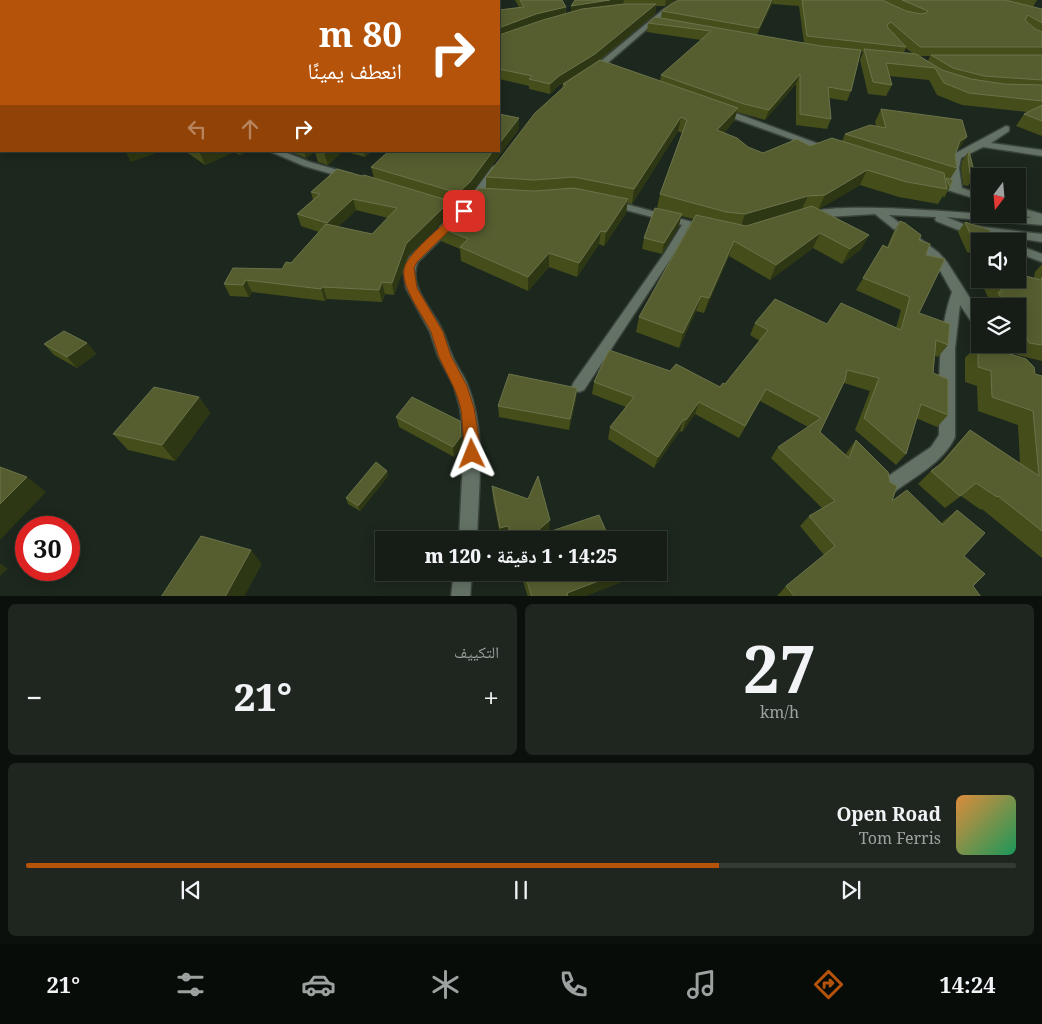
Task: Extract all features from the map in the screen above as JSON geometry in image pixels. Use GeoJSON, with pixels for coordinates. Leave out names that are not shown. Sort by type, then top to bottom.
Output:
{"type":"FeatureCollection","features":[{"type":"Feature","properties":{"kind":"street"},"geometry":{"type":"LineString","coordinates":[[614,73],[594,70],[656,23],[666,10],[686,0]]}},
{"type":"Feature","properties":{"kind":"street"},"geometry":{"type":"LineString","coordinates":[[651,9],[666,10]]}},
{"type":"Feature","properties":{"kind":"street"},"geometry":{"type":"LineString","coordinates":[[713,108],[836,152]]}},
{"type":"Feature","properties":{"kind":"street"},"geometry":{"type":"LineString","coordinates":[[957,190],[954,168],[957,156],[982,144],[1006,129]]}},
{"type":"Feature","properties":{"kind":"street"},"geometry":{"type":"LineString","coordinates":[[982,144],[1042,153]]}},
{"type":"Feature","properties":{"kind":"street"},"geometry":{"type":"LineString","coordinates":[[276,152],[307,164],[359,179]]}},
{"type":"Feature","properties":{"kind":"street"},"geometry":{"type":"LineString","coordinates":[[307,164],[319,156]]}},
{"type":"Feature","properties":{"kind":"street"},"geometry":{"type":"LineString","coordinates":[[468,531],[472,438],[468,408],[461,386],[445,356],[437,332],[412,288],[409,268],[413,260],[481,197],[500,162]]}},
{"type":"Feature","properties":{"kind":"street"},"geometry":{"type":"LineString","coordinates":[[929,181],[971,194]]}},
{"type":"Feature","properties":{"kind":"street"},"geometry":{"type":"LineString","coordinates":[[420,199],[464,211]]}},
{"type":"Feature","properties":{"kind":"street"},"geometry":{"type":"LineString","coordinates":[[597,201],[720,232]]}},
{"type":"Feature","properties":{"kind":"street"},"geometry":{"type":"LineString","coordinates":[[879,212],[935,256],[943,265],[971,311]]}},
{"type":"Feature","properties":{"kind":"street"},"geometry":{"type":"LineString","coordinates":[[802,216],[828,213],[879,212],[1042,222]]}},
{"type":"Feature","properties":{"kind":"street"},"geometry":{"type":"LineString","coordinates":[[1026,213],[1042,218]]}},
{"type":"Feature","properties":{"kind":"street"},"geometry":{"type":"LineString","coordinates":[[928,214],[975,233]]}},
{"type":"Feature","properties":{"kind":"street"},"geometry":{"type":"LineString","coordinates":[[580,386],[668,256],[688,223]]}},
{"type":"Feature","properties":{"kind":"street"},"geometry":{"type":"LineString","coordinates":[[962,228],[1042,238]]}},
{"type":"Feature","properties":{"kind":"street"},"geometry":{"type":"LineString","coordinates":[[1026,252],[1042,258]]}},
{"type":"Feature","properties":{"kind":"street"},"geometry":{"type":"LineString","coordinates":[[887,487],[937,452],[947,437],[950,323],[958,292]]}},
{"type":"Feature","properties":{"kind":"street"},"geometry":{"type":"LineString","coordinates":[[1004,353],[1023,376]]}},
{"type":"Feature","properties":{"kind":"street"},"geometry":{"type":"LineString","coordinates":[[460,596],[462,581]]}},
{"type":"Feature","properties":{"kind":"building"},"geometry":{"type":"Polygon","coordinates":[[[520,0],[562,0],[566,7],[536,14],[500,28],[500,10],[524,7],[520,0]]]}},
{"type":"Feature","properties":{"kind":"building"},"geometry":{"type":"Polygon","coordinates":[[[575,0],[610,0],[571,6],[575,0]]]}},
{"type":"Feature","properties":{"kind":"building"},"geometry":{"type":"Polygon","coordinates":[[[679,0],[772,0],[759,28],[662,11],[679,0]]]}},
{"type":"Feature","properties":{"kind":"building"},"geometry":{"type":"Polygon","coordinates":[[[802,0],[882,0],[906,11],[921,14],[928,11],[902,0],[1005,0],[1042,9],[1042,23],[1028,15],[1025,20],[1035,29],[1042,32],[1042,47],[920,47],[891,22],[887,25],[888,28],[906,47],[807,36],[802,0]]]}},
{"type":"Feature","properties":{"kind":"building"},"geometry":{"type":"Polygon","coordinates":[[[624,4],[656,4],[595,54],[559,76],[550,84],[529,79],[532,76],[500,69],[500,35],[582,9],[624,4]]]}},
{"type":"Feature","properties":{"kind":"building"},"geometry":{"type":"Polygon","coordinates":[[[655,17],[821,46],[861,50],[851,91],[828,87],[831,119],[800,114],[800,74],[769,110],[744,104],[661,75],[711,31],[648,23],[655,17]]]}},
{"type":"Feature","properties":{"kind":"building"},"geometry":{"type":"Polygon","coordinates":[[[864,49],[916,54],[942,70],[971,79],[1004,84],[1042,85],[1042,101],[969,93],[944,83],[935,68],[886,63],[892,85],[873,82],[864,49]]]}},
{"type":"Feature","properties":{"kind":"building"},"geometry":{"type":"Polygon","coordinates":[[[931,55],[1042,55],[1042,80],[984,76],[953,68],[931,55]]]}},
{"type":"Feature","properties":{"kind":"building"},"geometry":{"type":"Polygon","coordinates":[[[600,60],[738,108],[717,130],[737,138],[748,147],[763,153],[797,139],[810,146],[832,138],[944,173],[947,189],[907,182],[867,170],[825,195],[808,196],[745,214],[726,212],[660,194],[687,120],[681,117],[634,189],[574,177],[535,180],[486,177],[535,113],[566,85],[563,84],[600,60]]]}},
{"type":"Feature","properties":{"kind":"building"},"geometry":{"type":"Polygon","coordinates":[[[1042,105],[1042,121],[1024,114],[1042,105]]]}},
{"type":"Feature","properties":{"kind":"building"},"geometry":{"type":"Polygon","coordinates":[[[881,109],[962,120],[967,137],[960,141],[955,155],[957,168],[845,134],[870,125],[886,128],[881,109]]]}},
{"type":"Feature","properties":{"kind":"building"},"geometry":{"type":"Polygon","coordinates":[[[500,114],[519,118],[500,143],[500,114]]]}},
{"type":"Feature","properties":{"kind":"building"},"geometry":{"type":"Polygon","coordinates":[[[969,151],[973,168],[971,168],[971,174],[970,174],[969,151]]]}},
{"type":"Feature","properties":{"kind":"building"},"geometry":{"type":"Polygon","coordinates":[[[388,152],[492,152],[470,182],[458,193],[371,167],[388,152]]]}},
{"type":"Feature","properties":{"kind":"building"},"geometry":{"type":"Polygon","coordinates":[[[337,169],[364,175],[450,201],[406,244],[392,283],[382,282],[379,290],[323,287],[321,289],[246,280],[243,285],[224,284],[233,268],[282,269],[286,262],[291,263],[326,224],[372,234],[397,208],[353,199],[327,223],[297,214],[320,194],[311,192],[337,169]]]}},
{"type":"Feature","properties":{"kind":"building"},"geometry":{"type":"Polygon","coordinates":[[[946,178],[953,180],[950,187],[946,178]]]}},
{"type":"Feature","properties":{"kind":"building"},"geometry":{"type":"Polygon","coordinates":[[[479,188],[535,191],[574,188],[628,199],[606,232],[601,231],[579,263],[549,253],[528,277],[460,247],[468,239],[439,227],[479,188]]]}},
{"type":"Feature","properties":{"kind":"building"},"geometry":{"type":"Polygon","coordinates":[[[812,206],[869,235],[850,249],[820,233],[776,265],[734,241],[709,298],[701,296],[683,333],[639,317],[696,215],[746,226],[812,206]]]}},
{"type":"Feature","properties":{"kind":"building"},"geometry":{"type":"Polygon","coordinates":[[[655,208],[682,214],[664,243],[644,238],[655,208]]]}},
{"type":"Feature","properties":{"kind":"building"},"geometry":{"type":"Polygon","coordinates":[[[900,221],[921,235],[919,240],[930,244],[926,255],[945,259],[919,313],[950,324],[948,345],[936,340],[933,373],[948,379],[948,415],[921,404],[906,454],[864,418],[879,378],[847,370],[845,380],[820,432],[849,458],[856,440],[888,472],[890,482],[897,486],[892,501],[907,490],[943,525],[957,510],[985,533],[964,556],[985,574],[973,586],[980,596],[794,596],[786,586],[835,546],[809,516],[835,501],[778,447],[821,418],[766,389],[745,426],[699,402],[686,420],[684,419],[658,457],[610,427],[634,397],[594,382],[609,350],[670,371],[676,364],[720,387],[723,383],[725,384],[768,330],[755,323],[775,299],[827,324],[841,303],[901,330],[910,297],[863,278],[883,245],[888,248],[900,221]]]}},
{"type":"Feature","properties":{"kind":"building"},"geometry":{"type":"Polygon","coordinates":[[[965,222],[990,230],[990,233],[971,233],[971,235],[965,222]]]}},
{"type":"Feature","properties":{"kind":"building"},"geometry":{"type":"Polygon","coordinates":[[[1026,276],[1041,280],[1042,277],[1042,345],[1029,343],[1026,335],[1026,298],[1001,298],[998,292],[1002,292],[1000,288],[1026,288],[1026,276]]]}},
{"type":"Feature","properties":{"kind":"building"},"geometry":{"type":"Polygon","coordinates":[[[64,331],[87,343],[67,357],[44,344],[64,331]]]}},
{"type":"Feature","properties":{"kind":"building"},"geometry":{"type":"Polygon","coordinates":[[[978,353],[1007,353],[1026,359],[1034,367],[1035,374],[1042,376],[1042,531],[998,496],[976,483],[960,496],[931,471],[943,462],[970,430],[1039,476],[1033,411],[992,397],[991,371],[978,367],[978,353]]]}},
{"type":"Feature","properties":{"kind":"building"},"geometry":{"type":"Polygon","coordinates":[[[509,374],[577,388],[570,419],[498,406],[509,374]]]}},
{"type":"Feature","properties":{"kind":"building"},"geometry":{"type":"Polygon","coordinates":[[[154,387],[199,397],[162,445],[113,434],[154,387]]]}},
{"type":"Feature","properties":{"kind":"building"},"geometry":{"type":"Polygon","coordinates":[[[412,397],[460,421],[461,436],[453,447],[396,417],[412,397]]]}},
{"type":"Feature","properties":{"kind":"building"},"geometry":{"type":"Polygon","coordinates":[[[376,462],[387,471],[358,506],[346,498],[376,462]]]}},
{"type":"Feature","properties":{"kind":"building"},"geometry":{"type":"Polygon","coordinates":[[[0,467],[27,477],[0,504],[0,467]]]}},
{"type":"Feature","properties":{"kind":"building"},"geometry":{"type":"Polygon","coordinates":[[[538,476],[550,520],[537,531],[510,531],[508,526],[500,528],[492,486],[528,499],[538,476]]]}},
{"type":"Feature","properties":{"kind":"building"},"geometry":{"type":"Polygon","coordinates":[[[599,515],[606,531],[552,531],[599,515]]]}},
{"type":"Feature","properties":{"kind":"building"},"geometry":{"type":"Polygon","coordinates":[[[201,536],[251,550],[226,596],[162,596],[201,536]]]}},
{"type":"Feature","properties":{"kind":"building"},"geometry":{"type":"Polygon","coordinates":[[[527,581],[598,581],[567,593],[568,596],[532,596],[527,581]]]}},
{"type":"Feature","properties":{"kind":"route"},"geometry":{"type":"LineString","coordinates":[[464,211],[413,260],[409,268],[412,288],[437,332],[445,356],[461,386],[468,408],[472,454]]}}]}
